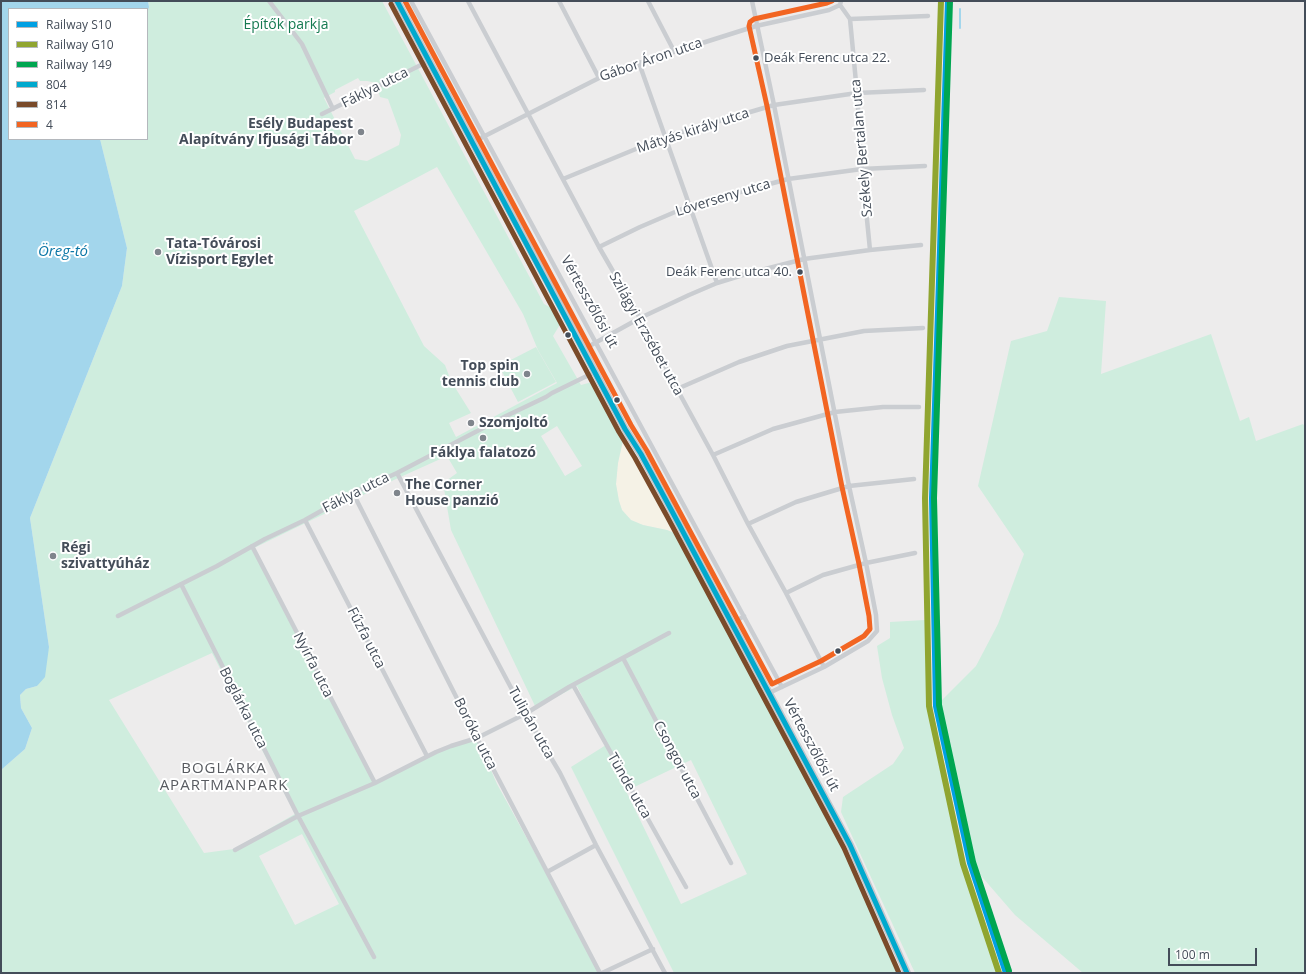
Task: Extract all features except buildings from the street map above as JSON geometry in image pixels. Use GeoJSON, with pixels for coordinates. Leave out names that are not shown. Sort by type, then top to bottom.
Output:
{"type":"FeatureCollection","features":[{"type":"Feature","properties":{"kind":"main road","name":"Vértesszőlősi út"},"geometry":{"type":"LineString","coordinates":[[397,1],[850,845],[907,973]]}},
{"type":"Feature","properties":{"kind":"street"},"geometry":{"type":"LineString","coordinates":[[269,1],[302,44],[333,109]]}},
{"type":"Feature","properties":{"kind":"street","name":"Vértesszőlősi út"},"geometry":{"type":"LineString","coordinates":[[411,1],[782,687]]}},
{"type":"Feature","properties":{"kind":"street","name":"Szilágyi Erzsébet utca"},"geometry":{"type":"LineString","coordinates":[[468,1],[599,247],[640,318],[824,666]]}},
{"type":"Feature","properties":{"kind":"street"},"geometry":{"type":"LineString","coordinates":[[558,1],[600,78]]}},
{"type":"Feature","properties":{"kind":"street"},"geometry":{"type":"LineString","coordinates":[[648,1],[674,51]]}},
{"type":"Feature","properties":{"kind":"street"},"geometry":{"type":"LineString","coordinates":[[752,1],[821,339],[849,486],[866,563],[876,615],[877,631],[868,641],[824,666],[769,693]]}},
{"type":"Feature","properties":{"kind":"street"},"geometry":{"type":"LineString","coordinates":[[840,3],[850,19],[928,16]]}},
{"type":"Feature","properties":{"kind":"street","name":"Gábor Áron utca"},"geometry":{"type":"LineString","coordinates":[[472,142],[600,78],[639,63],[756,26],[829,10],[840,3]]}},
{"type":"Feature","properties":{"kind":"street","name":"Székely Bertalan utca"},"geometry":{"type":"LineString","coordinates":[[850,19],[870,250]]}},
{"type":"Feature","properties":{"kind":"street","name":"Fáklya utca"},"geometry":{"type":"LineString","coordinates":[[322,114],[429,61]]}},
{"type":"Feature","properties":{"kind":"street"},"geometry":{"type":"LineString","coordinates":[[639,63],[717,283]]}},
{"type":"Feature","properties":{"kind":"street","name":"Mátyás király utca"},"geometry":{"type":"LineString","coordinates":[[563,180],[665,137],[774,105],[857,93],[924,90]]}},
{"type":"Feature","properties":{"kind":"street","name":"Lóverseny utca"},"geometry":{"type":"LineString","coordinates":[[599,247],[640,227],[689,206],[788,179],[862,169],[925,166]]}},
{"type":"Feature","properties":{"kind":"street"},"geometry":{"type":"LineString","coordinates":[[584,349],[640,318],[689,295],[717,283],[746,274],[804,259],[870,250],[921,246]]}},
{"type":"Feature","properties":{"kind":"street"},"geometry":{"type":"LineString","coordinates":[[677,389],[739,362],[780,348],[864,331],[923,328]]}},
{"type":"Feature","properties":{"kind":"street","name":"Fáklya utca"},"geometry":{"type":"LineString","coordinates":[[118,616],[353,494],[595,372]]}},
{"type":"Feature","properties":{"kind":"street"},"geometry":{"type":"LineString","coordinates":[[713,455],[773,429],[835,412],[883,407],[919,407]]}},
{"type":"Feature","properties":{"kind":"street","name":"Tulipán utca"},"geometry":{"type":"LineString","coordinates":[[397,473],[525,714],[560,774],[596,845],[665,973]]}},
{"type":"Feature","properties":{"kind":"street"},"geometry":{"type":"LineString","coordinates":[[748,524],[796,502],[849,486],[914,479]]}},
{"type":"Feature","properties":{"kind":"street","name":"Boróka utca"},"geometry":{"type":"LineString","coordinates":[[353,494],[476,738],[601,973]]}},
{"type":"Feature","properties":{"kind":"street","name":"Fűzfa utca"},"geometry":{"type":"LineString","coordinates":[[305,520],[427,756]]}},
{"type":"Feature","properties":{"kind":"street","name":"Nyírfa utca"},"geometry":{"type":"LineString","coordinates":[[252,546],[374,783]]}},
{"type":"Feature","properties":{"kind":"street"},"geometry":{"type":"LineString","coordinates":[[786,593],[823,575],[866,563],[915,553]]}},
{"type":"Feature","properties":{"kind":"street","name":"Boglárka utca"},"geometry":{"type":"LineString","coordinates":[[181,584],[298,816],[374,957]]}},
{"type":"Feature","properties":{"kind":"street"},"geometry":{"type":"LineString","coordinates":[[732,624],[744,616]]}},
{"type":"Feature","properties":{"kind":"street"},"geometry":{"type":"LineString","coordinates":[[235,850],[298,816],[374,783],[427,756],[476,738],[525,714],[573,685],[669,633]]}},
{"type":"Feature","properties":{"kind":"street","name":"Csongor utca"},"geometry":{"type":"LineString","coordinates":[[623,658],[731,863]]}},
{"type":"Feature","properties":{"kind":"street","name":"Tünde utca"},"geometry":{"type":"LineString","coordinates":[[573,685],[686,887]]}},
{"type":"Feature","properties":{"kind":"street"},"geometry":{"type":"LineString","coordinates":[[547,872],[596,845]]}},
{"type":"Feature","properties":{"kind":"street"},"geometry":{"type":"LineString","coordinates":[[601,973],[653,949]]}},
{"type":"Feature","properties":{"kind":"shaded area"},"geometry":{"type":"Polygon","coordinates":[[[624,436],[677,534],[667,530],[643,525],[631,520],[622,510],[616,484],[618,463],[624,436]]]}},
{"type":"Feature","properties":{"kind":"green space","name":"Építők parkja"},"geometry":{"type":"Polygon","coordinates":[[[148,1],[382,1],[544,304],[557,311],[561,323],[553,336],[581,385],[592,382],[624,436],[618,463],[616,484],[622,510],[631,520],[643,525],[667,530],[677,534],[838,838],[899,973],[674,973],[571,767],[606,745],[577,686],[536,708],[451,530],[443,483],[457,473],[447,456],[252,549],[374,783],[427,756],[477,738],[497,784],[601,973],[1,973],[1,770],[25,749],[32,728],[21,708],[20,695],[26,689],[37,686],[49,647],[30,518],[122,286],[127,248],[100,140],[148,140],[148,1]],[[358,78],[335,90],[335,92],[324,98],[355,159],[367,161],[399,145],[401,135],[388,99],[380,97],[376,83],[360,81],[358,78]],[[437,167],[354,211],[424,346],[445,365],[451,381],[471,413],[449,423],[456,437],[557,383],[538,350],[523,314],[437,167]],[[557,426],[541,436],[565,476],[582,466],[557,426]],[[212,653],[109,700],[204,853],[234,849],[295,814],[212,653]],[[691,760],[626,791],[681,904],[747,874],[691,760]],[[302,834],[259,856],[295,925],[339,904],[302,834]]]}},
{"type":"Feature","properties":{"kind":"green space"},"geometry":{"type":"Polygon","coordinates":[[[1059,297],[1106,301],[1101,374],[1211,334],[1240,421],[1249,417],[1256,441],[1303,424],[1305,427],[1305,973],[1083,973],[1015,915],[970,863],[936,706],[976,666],[998,624],[1024,554],[978,486],[1011,341],[1047,331],[1059,297]]]}},
{"type":"Feature","properties":{"kind":"green space","name":"Top spin tennis club"},"geometry":{"type":"Polygon","coordinates":[[[536,347],[556,382],[518,402],[499,366],[536,347]]]}},
{"type":"Feature","properties":{"kind":"green space"},"geometry":{"type":"Polygon","coordinates":[[[925,620],[929,691],[952,810],[978,913],[999,973],[915,973],[841,812],[843,797],[893,764],[904,748],[892,715],[882,678],[877,646],[890,638],[890,622],[925,620]]]}},
{"type":"Feature","properties":{"kind":"water","name":"Öreg-tó"},"geometry":{"type":"Polygon","coordinates":[[[1,1],[148,1],[149,7],[148,10],[148,8],[8,8],[8,140],[100,140],[127,248],[122,286],[30,518],[49,647],[45,677],[37,686],[26,689],[20,695],[21,708],[32,728],[25,749],[1,770],[1,1]]]}},
{"type":"Feature","properties":{"kind":"waterway"},"geometry":{"type":"LineString","coordinates":[[960,9],[960,28]]}},
{"type":"Feature","properties":{"kind":"rail line","name":"G10"},"geometry":{"type":"LineString","coordinates":[[941,1],[925,498],[929,706],[963,864],[999,973]]}},
{"type":"Feature","properties":{"kind":"rail line","name":"S10"},"geometry":{"type":"LineString","coordinates":[[948,1],[932,498],[936,706],[970,863],[1006,973]]}},
{"type":"Feature","properties":{"kind":"rail line","name":"149"},"geometry":{"type":"LineString","coordinates":[[950,1],[934,498],[939,705],[973,862],[1009,971]]}},
{"type":"Feature","properties":{"kind":"transit line","name":"804"},"geometry":{"type":"LineString","coordinates":[[397,1],[625,429],[641,454],[674,515],[850,845],[907,973]]}},
{"type":"Feature","properties":{"kind":"transit line","name":"4"},"geometry":{"type":"LineString","coordinates":[[405,1],[631,425],[647,451],[772,684],[821,661],[864,636],[870,629],[859,564],[842,487],[767,106],[749,26],[750,22],[754,19],[832,1]]}},
{"type":"Feature","properties":{"kind":"transit line","name":"814"},"geometry":{"type":"LineString","coordinates":[[391,4],[619,432],[668,518],[844,848],[899,973]]}},
{"type":"Feature","properties":{"kind":"place","name":"Deák Ferenc utca 22."},"geometry":{"type":"Point","coordinates":[756,58]}},
{"type":"Feature","properties":{"kind":"place","name":"Esély Budapest Alapítvány Ifjusági Tábor"},"geometry":{"type":"Point","coordinates":[361,132]}},
{"type":"Feature","properties":{"kind":"place","name":"Tata-Tóvárosi Vízisport Egylet"},"geometry":{"type":"Point","coordinates":[158,252]}},
{"type":"Feature","properties":{"kind":"place","name":"Deák Ferenc utca 40."},"geometry":{"type":"Point","coordinates":[800,272]}},
{"type":"Feature","properties":{"kind":"place","name":"Top spin tennis club"},"geometry":{"type":"Point","coordinates":[527,374]}},
{"type":"Feature","properties":{"kind":"place","name":"Szomjoltó"},"geometry":{"type":"Point","coordinates":[471,423]}},
{"type":"Feature","properties":{"kind":"place","name":"Fáklya falatozó"},"geometry":{"type":"Point","coordinates":[483,438]}},
{"type":"Feature","properties":{"kind":"place","name":"The Corner House panzió"},"geometry":{"type":"Point","coordinates":[397,493]}},
{"type":"Feature","properties":{"kind":"place","name":"Régi szivattyúház"},"geometry":{"type":"Point","coordinates":[53,556]}},
{"type":"Feature","properties":{"kind":"district","name":"BOGLÁRKA APARTMANPARK"},"geometry":{"type":"Point","coordinates":[224,778]}}]}
